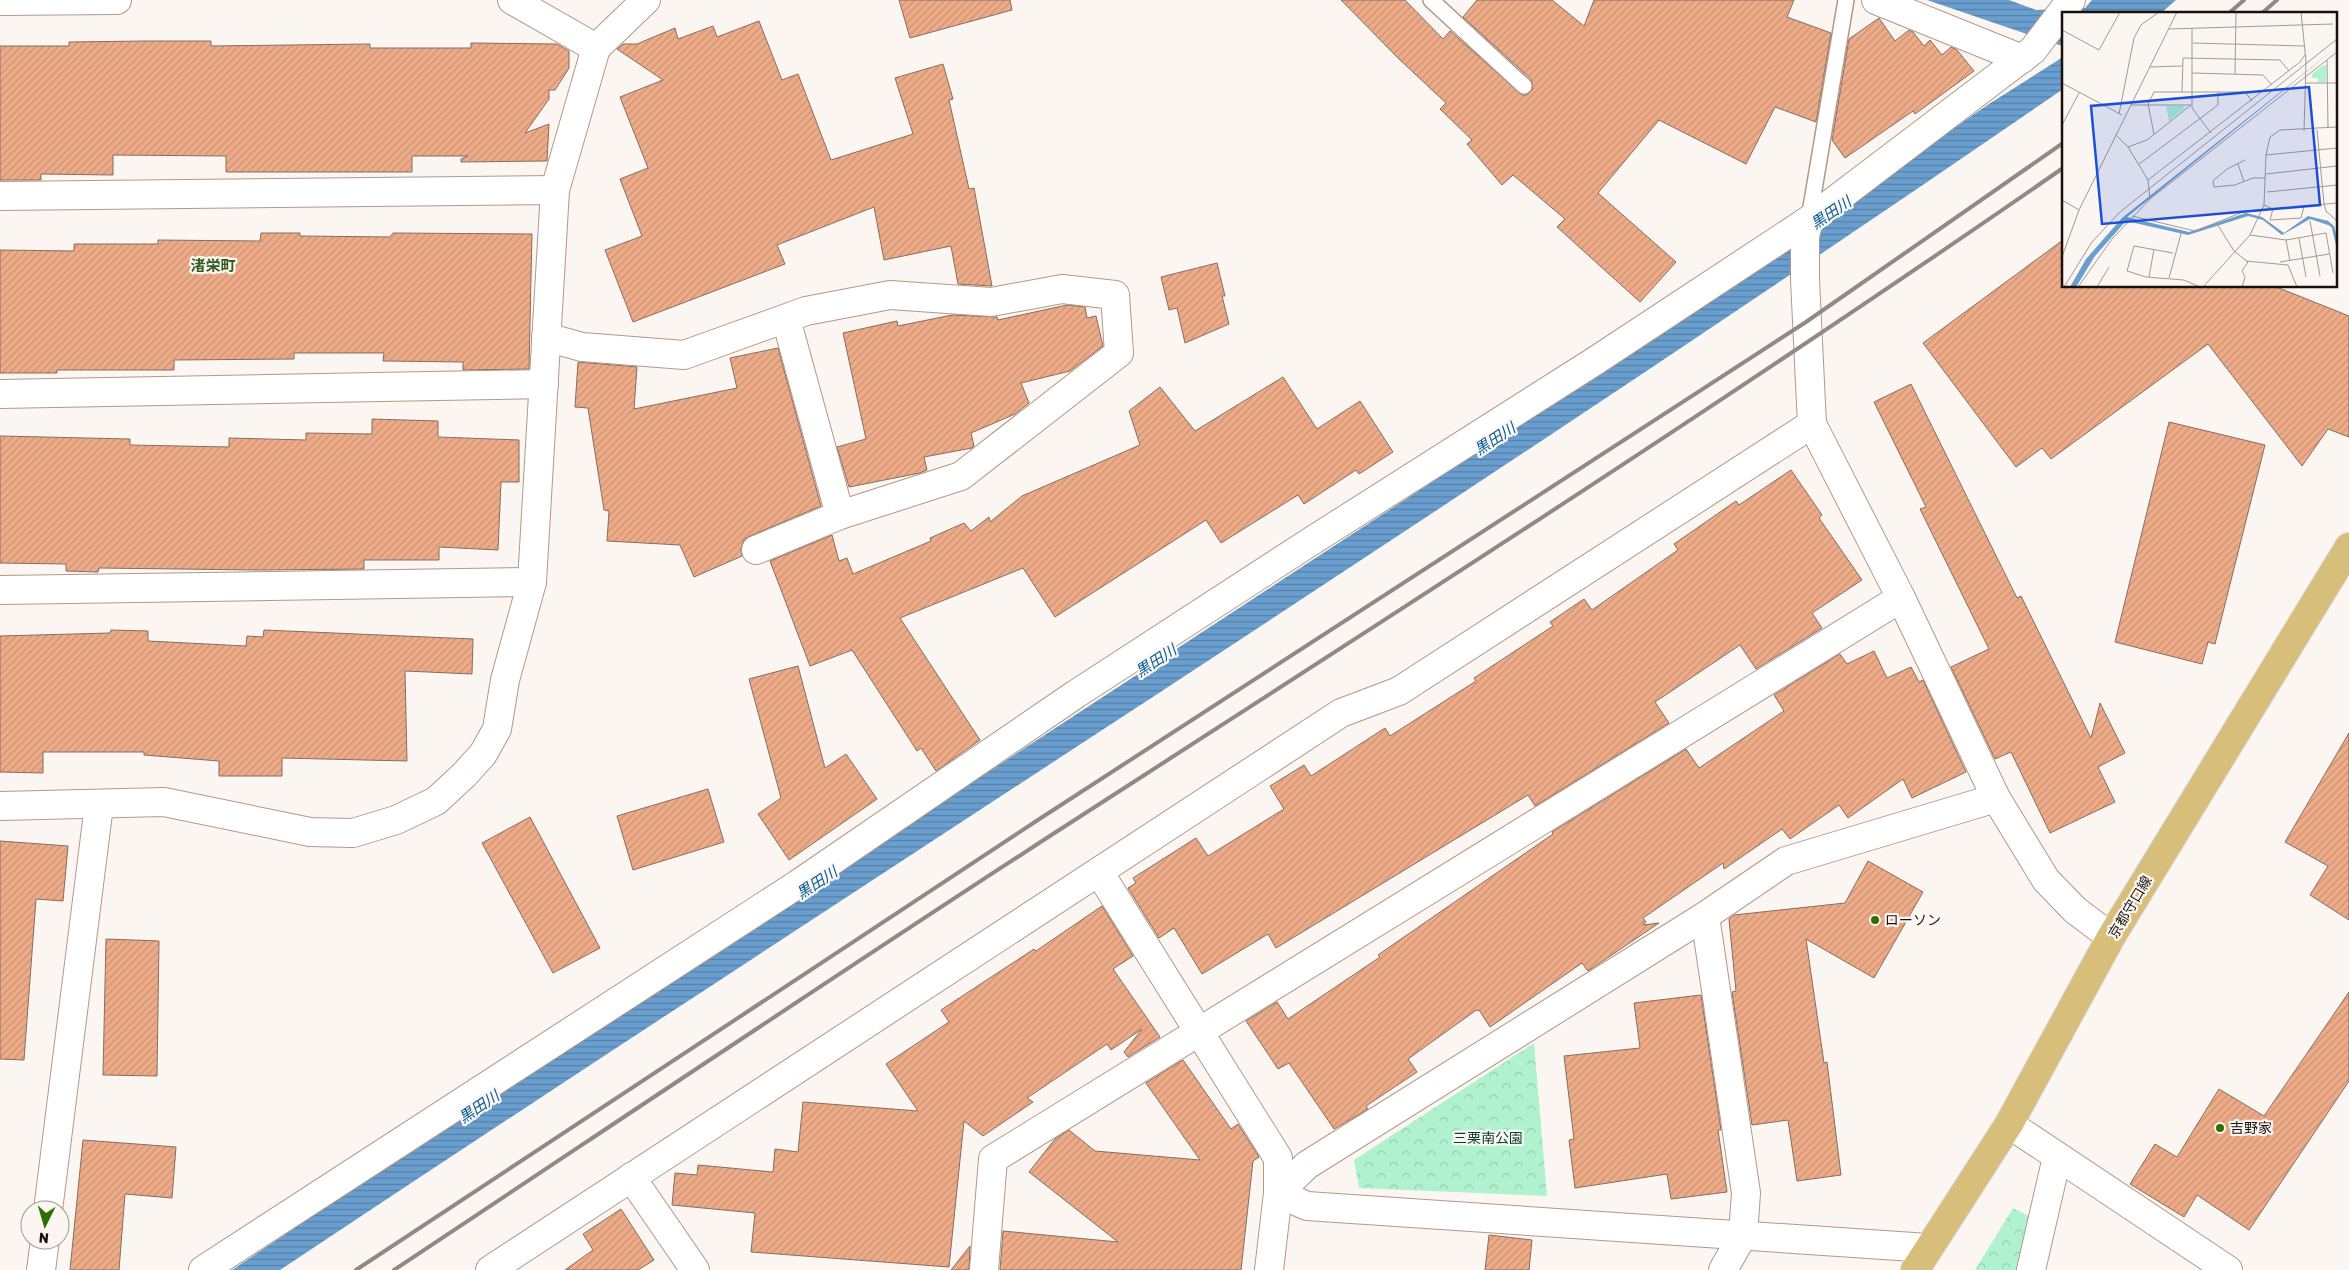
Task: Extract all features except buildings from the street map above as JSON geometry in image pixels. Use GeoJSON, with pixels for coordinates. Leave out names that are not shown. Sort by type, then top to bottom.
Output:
{"type":"FeatureCollection","features":[{"type":"Feature","properties":{"kind":"main road","name":"京都守口線"},"geometry":{"type":"LineString","coordinates":[[1922,1259],[2009,1124],[2111,937],[2349,547]]}},
{"type":"Feature","properties":{"kind":"street"},"geometry":{"type":"LineString","coordinates":[[0,1],[116,0]]}},
{"type":"Feature","properties":{"kind":"street"},"geometry":{"type":"LineString","coordinates":[[512,0],[596,48]]}},
{"type":"Feature","properties":{"kind":"street"},"geometry":{"type":"LineString","coordinates":[[0,806],[164,802],[310,832],[353,833],[396,820],[436,800],[464,775],[482,754],[497,729],[505,680],[532,582],[555,190],[596,48],[646,0]]}},
{"type":"Feature","properties":{"kind":"street"},"geometry":{"type":"LineString","coordinates":[[1876,0],[2027,54]]}},
{"type":"Feature","properties":{"kind":"street"},"geometry":{"type":"LineString","coordinates":[[203,1270],[798,884],[1084,689],[1310,542],[1807,228],[2027,54],[2069,2]]}},
{"type":"Feature","properties":{"kind":"street"},"geometry":{"type":"LineString","coordinates":[[0,196],[555,190]]}},
{"type":"Feature","properties":{"kind":"street"},"geometry":{"type":"LineString","coordinates":[[1807,228],[1805,280],[1812,424],[1901,598],[1996,798],[2046,880],[2074,910],[2111,937]]}},
{"type":"Feature","properties":{"kind":"street"},"geometry":{"type":"LineString","coordinates":[[546,337],[582,347],[684,355],[806,311],[890,295],[991,302],[1062,289],[1115,295],[1120,353],[961,476],[840,515],[756,550]]}},
{"type":"Feature","properties":{"kind":"street"},"geometry":{"type":"LineString","coordinates":[[786,319],[840,515]]}},
{"type":"Feature","properties":{"kind":"street"},"geometry":{"type":"LineString","coordinates":[[0,394],[544,384]]}},
{"type":"Feature","properties":{"kind":"street"},"geometry":{"type":"LineString","coordinates":[[490,1270],[1341,713],[1399,691],[1812,424]]}},
{"type":"Feature","properties":{"kind":"street"},"geometry":{"type":"LineString","coordinates":[[0,590],[532,582]]}},
{"type":"Feature","properties":{"kind":"street"},"geometry":{"type":"LineString","coordinates":[[984,1270],[993,1159],[1901,598]]}},
{"type":"Feature","properties":{"kind":"street"},"geometry":{"type":"LineString","coordinates":[[1278,1192],[1307,1165],[1705,916],[1786,861],[1996,798]]}},
{"type":"Feature","properties":{"kind":"street"},"geometry":{"type":"LineString","coordinates":[[49,1200],[98,805]]}},
{"type":"Feature","properties":{"kind":"street"},"geometry":{"type":"LineString","coordinates":[[1098,872],[1278,1158],[1278,1192],[1269,1270]]}},
{"type":"Feature","properties":{"kind":"street"},"geometry":{"type":"LineString","coordinates":[[1705,916],[1746,1193],[1744,1235],[1723,1270]]}},
{"type":"Feature","properties":{"kind":"street"},"geometry":{"type":"LineString","coordinates":[[2009,1124],[2057,1158],[2228,1270]]}},
{"type":"Feature","properties":{"kind":"street"},"geometry":{"type":"LineString","coordinates":[[2030,1270],[2057,1158]]}},
{"type":"Feature","properties":{"kind":"street"},"geometry":{"type":"LineString","coordinates":[[631,1177],[695,1270]]}},
{"type":"Feature","properties":{"kind":"street"},"geometry":{"type":"LineString","coordinates":[[1278,1192],[1307,1206],[1744,1235],[1922,1259]]}},
{"type":"Feature","properties":{"kind":"street"},"geometry":{"type":"LineString","coordinates":[[41,1270],[44,1250]]}},
{"type":"Feature","properties":{"kind":"lane"},"geometry":{"type":"LineString","coordinates":[[1431,0],[1524,86]]}},
{"type":"Feature","properties":{"kind":"lane"},"geometry":{"type":"LineString","coordinates":[[1807,228],[1846,0]]}},
{"type":"Feature","properties":{"kind":"green space","name":"三栗南公園"},"geometry":{"type":"Polygon","coordinates":[[[1534,1043],[1547,1196],[1359,1188],[1354,1160],[1534,1043]]]}},
{"type":"Feature","properties":{"kind":"green space"},"geometry":{"type":"Polygon","coordinates":[[[2013,1208],[2029,1216],[2018,1270],[1975,1270],[2013,1208]]]}},
{"type":"Feature","properties":{"kind":"water"},"geometry":{"type":"Polygon","coordinates":[[[1927,0],[2009,0],[2036,10],[2085,8],[2092,0],[2176,0],[2162,12],[2062,12],[2062,46],[1927,0]]]}},
{"type":"Feature","properties":{"kind":"water","name":"黒田川"},"geometry":{"type":"Polygon","coordinates":[[[2062,58],[2062,90],[1842,240],[1398,536],[280,1270],[232,1270],[492,1096],[1553,403],[1989,104],[2062,58]]]}},
{"type":"Feature","properties":{"kind":"railway"},"geometry":{"type":"LineString","coordinates":[[2230,12],[2244,0]]}},
{"type":"Feature","properties":{"kind":"railway"},"geometry":{"type":"LineString","coordinates":[[2263,12],[2277,0]]}},
{"type":"Feature","properties":{"kind":"railway"},"geometry":{"type":"LineString","coordinates":[[356,1270],[1044,816],[1806,322],[2062,144]]}},
{"type":"Feature","properties":{"kind":"railway"},"geometry":{"type":"LineString","coordinates":[[394,1270],[973,886],[1814,338],[2062,169]]}},
{"type":"Feature","properties":{"kind":"place","name":"ローソン"},"geometry":{"type":"Point","coordinates":[1875,920]}},
{"type":"Feature","properties":{"kind":"place","name":"吉野家"},"geometry":{"type":"Point","coordinates":[2220,1128]}},
{"type":"Feature","properties":{"kind":"district","name":"渚栄町"},"geometry":{"type":"Point","coordinates":[213,266]}}]}
